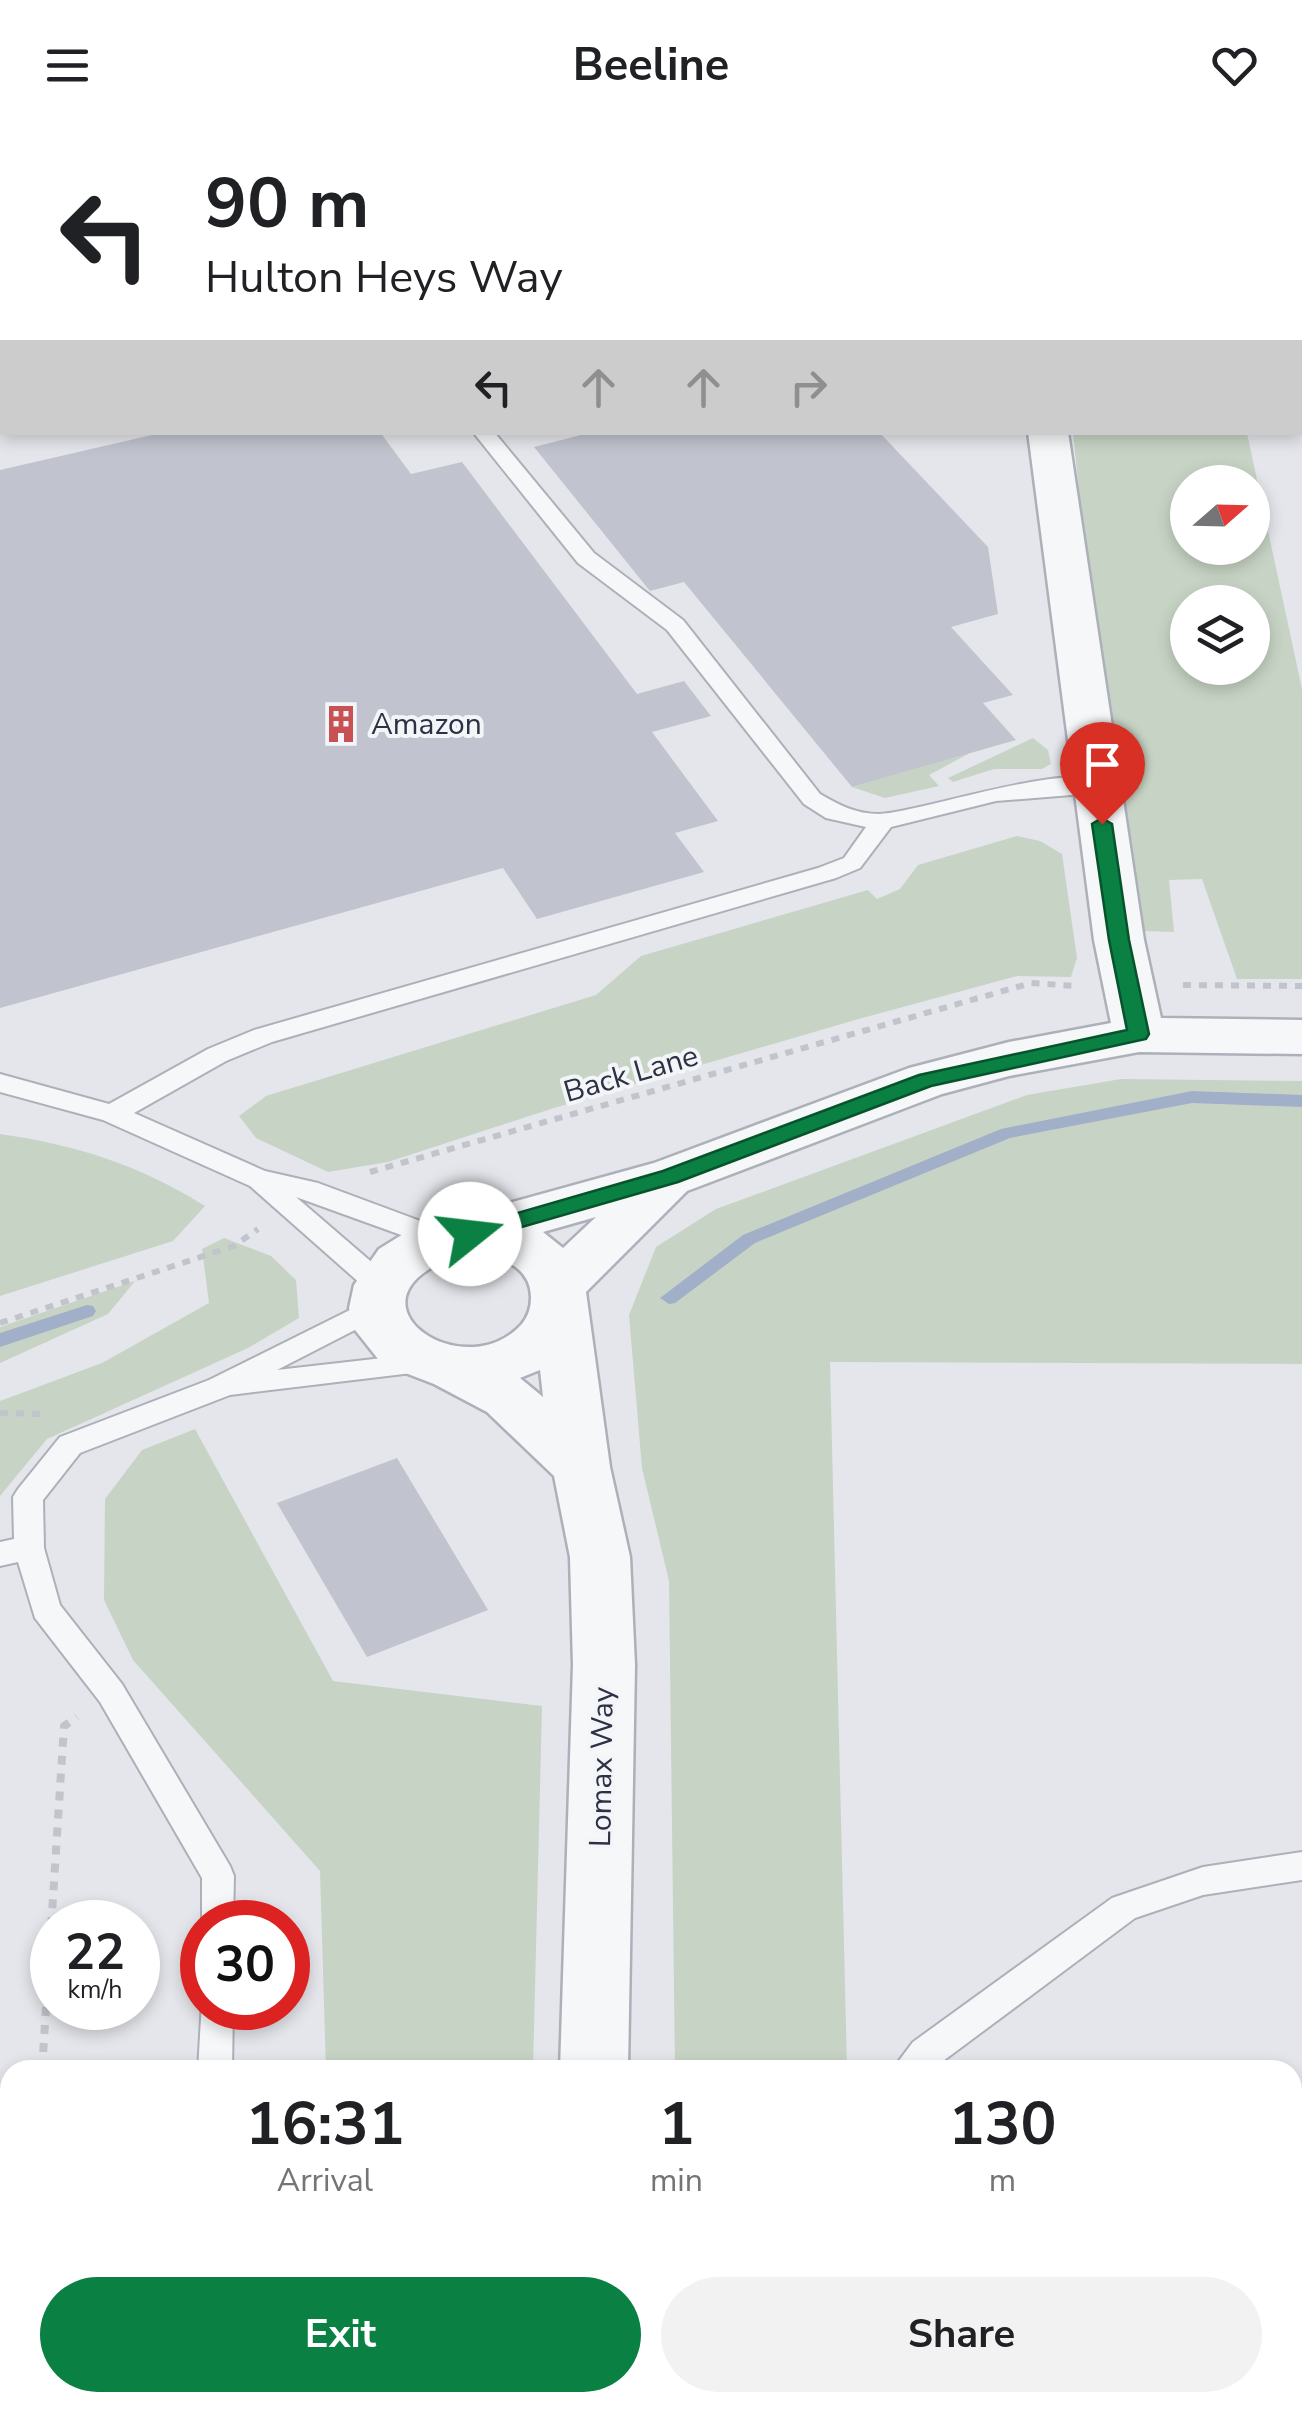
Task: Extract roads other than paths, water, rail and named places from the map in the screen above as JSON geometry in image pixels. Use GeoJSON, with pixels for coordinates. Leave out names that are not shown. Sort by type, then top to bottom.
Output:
{"type":"FeatureCollection","features":[{"type":"Feature","properties":{"kind":"street"},"geometry":{"type":"LineString","coordinates":[[1048,435],[1096,786],[1134,1010]]}},
{"type":"Feature","properties":{"kind":"street"},"geometry":{"type":"LineString","coordinates":[[581,1466],[507,1396],[391,1340],[380,1324],[378,1296],[393,1265],[413,1250],[670,1177],[926,1080],[1134,1010],[1302,1036]]}},
{"type":"Feature","properties":{"kind":"street"},"geometry":{"type":"LineString","coordinates":[[440,1365],[481,1367],[510,1360],[534,1347],[551,1329],[560,1296],[670,1177]]}},
{"type":"Feature","properties":{"kind":"street"},"geometry":{"type":"LineString","coordinates":[[454,1236],[500,1238],[527,1248],[547,1264],[560,1296]]}},
{"type":"Feature","properties":{"kind":"street","name":"Lomax Way"},"geometry":{"type":"LineString","coordinates":[[560,1296],[581,1466],[600,1557],[604,1665],[594,2060]]}},
{"type":"Feature","properties":{"kind":"lane"},"geometry":{"type":"LineString","coordinates":[[486,435],[586,558],[674,625],[812,798],[832,814],[882,823],[1014,791],[1096,786]]}},
{"type":"Feature","properties":{"kind":"lane"},"geometry":{"type":"LineString","coordinates":[[112,1114],[217,1054],[263,1036],[827,874],[852,863],[882,823]]}},
{"type":"Feature","properties":{"kind":"lane"},"geometry":{"type":"LineString","coordinates":[[0,1083],[112,1114],[300,1198],[454,1236]]}},
{"type":"Feature","properties":{"kind":"lane"},"geometry":{"type":"LineString","coordinates":[[217,1900],[218,1876],[111,1693],[46,1609],[14,1551],[28,1497],[70,1445],[219,1388],[378,1296],[300,1198]]}},
{"type":"Feature","properties":{"kind":"lane"},"geometry":{"type":"LineString","coordinates":[[219,1388],[440,1365]]}},
{"type":"Feature","properties":{"kind":"lane"},"geometry":{"type":"LineString","coordinates":[[919,2060],[1124,1908],[1203,1880],[1302,1866]]}},
{"type":"Feature","properties":{"kind":"lane"},"geometry":{"type":"LineString","coordinates":[[215,2060],[216,2030]]}},
{"type":"Feature","properties":{"kind":"waterway"},"geometry":{"type":"LineString","coordinates":[[669,1298],[749,1239],[1007,1133],[1192,1097],[1302,1101]]}},
{"type":"Feature","properties":{"kind":"waterway"},"geometry":{"type":"LineString","coordinates":[[0,1340],[87,1311]]}},
{"type":"Feature","properties":{"kind":"place","name":"Amazon"},"geometry":{"type":"Point","coordinates":[341,724]}}]}
